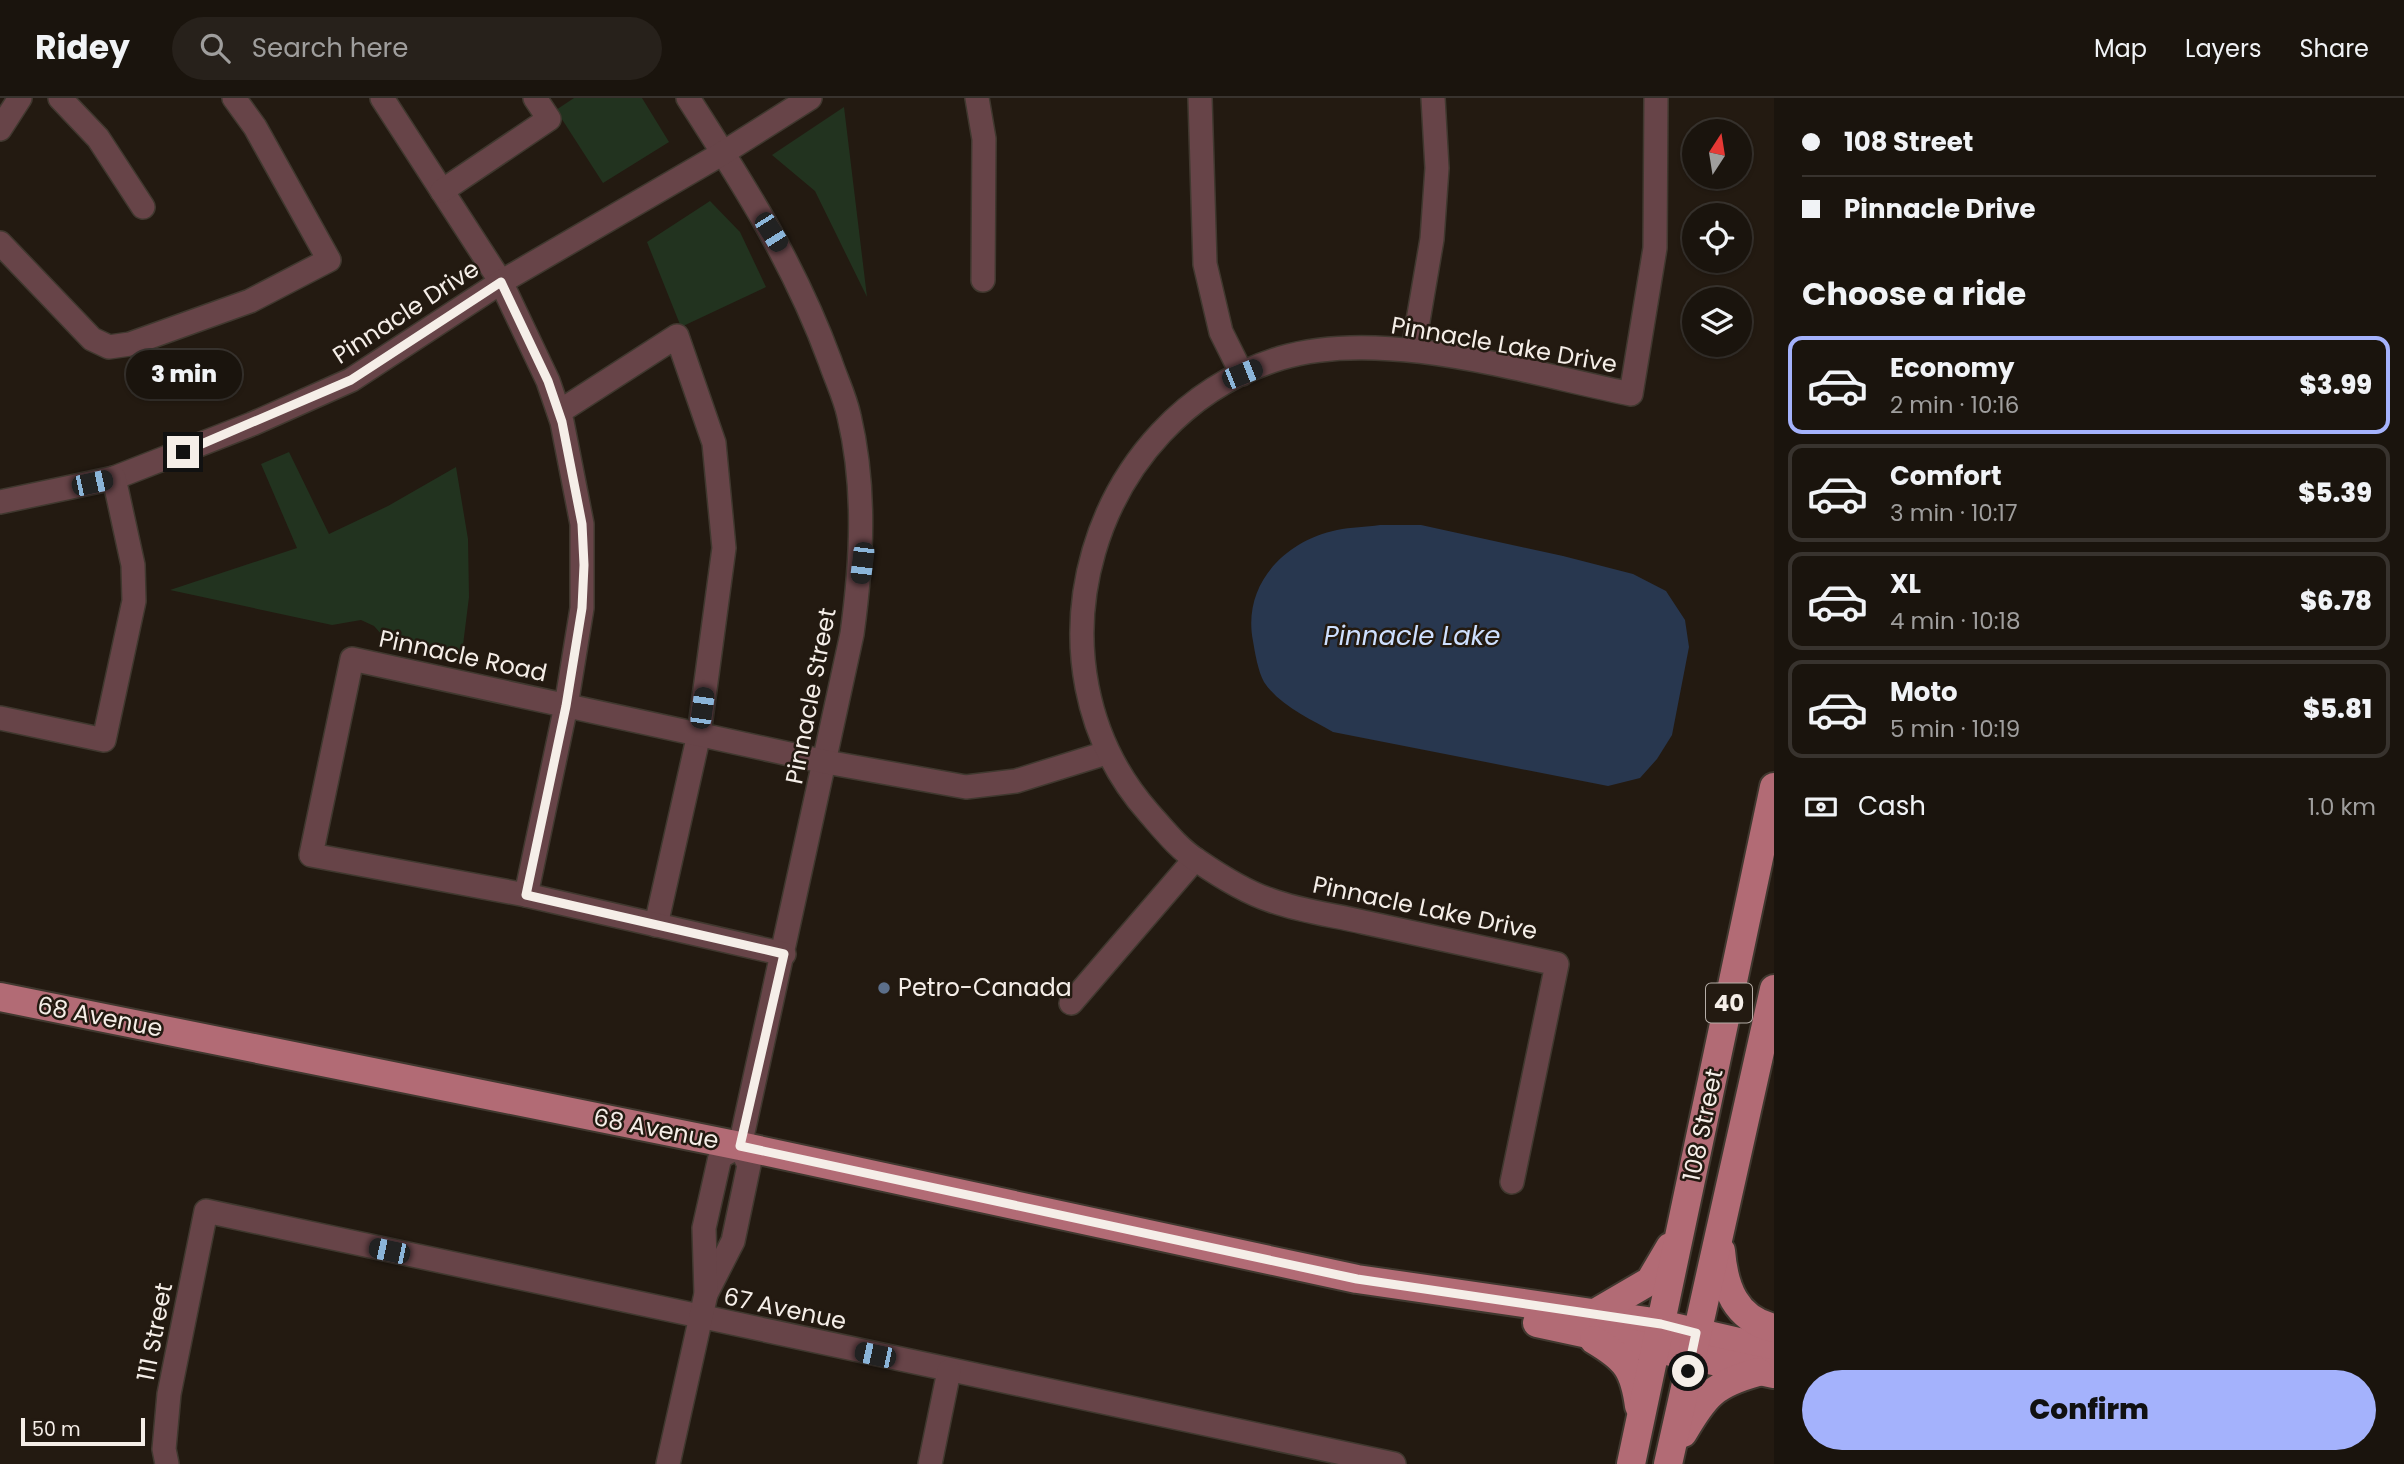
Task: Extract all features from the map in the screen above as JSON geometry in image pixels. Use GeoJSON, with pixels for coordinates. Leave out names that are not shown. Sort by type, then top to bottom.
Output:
{"type":"FeatureCollection","features":[{"type":"Feature","properties":{"kind":"main road","name":"108 Street"},"geometry":{"type":"LineString","coordinates":[[1632,1464],[1774,787]]}},
{"type":"Feature","properties":{"kind":"main road","name":"108 Street"},"geometry":{"type":"LineString","coordinates":[[1669,1461],[1774,989]]}},
{"type":"Feature","properties":{"kind":"main road","name":"68 Avenue"},"geometry":{"type":"LineString","coordinates":[[0,998],[740,1146],[1392,1286],[1448,1306],[1588,1322],[1659,1336],[1769,1365]]}},
{"type":"Feature","properties":{"kind":"main road"},"geometry":{"type":"LineString","coordinates":[[1641,1419],[1632,1372],[1588,1322],[1650,1280],[1683,1219]]}},
{"type":"Feature","properties":{"kind":"main road"},"geometry":{"type":"LineString","coordinates":[[1720,1227],[1723,1278],[1730,1297],[1741,1311],[1755,1322],[1774,1328]]}},
{"type":"Feature","properties":{"kind":"main road"},"geometry":{"type":"LineString","coordinates":[[1669,1461],[1702,1401],[1718,1385],[1769,1365]]}},
{"type":"Feature","properties":{"kind":"street"},"geometry":{"type":"LineString","coordinates":[[0,129],[20,98]]}},
{"type":"Feature","properties":{"kind":"street"},"geometry":{"type":"LineString","coordinates":[[60,98],[98,138],[143,207]]}},
{"type":"Feature","properties":{"kind":"street"},"geometry":{"type":"LineString","coordinates":[[0,243],[92,340],[109,346],[130,344],[250,301],[329,260],[255,127],[234,98]]}},
{"type":"Feature","properties":{"kind":"street"},"geometry":{"type":"LineString","coordinates":[[382,98],[501,282],[548,381],[559,412],[582,524],[582,608],[566,706],[526,895]]}},
{"type":"Feature","properties":{"kind":"street"},"geometry":{"type":"LineString","coordinates":[[442,191],[549,119],[535,98]]}},
{"type":"Feature","properties":{"kind":"street","name":"Pinnacle Street"},"geometry":{"type":"LineString","coordinates":[[688,98],[782,250],[805,295],[849,415],[860,489],[862,563],[852,634],[740,1146]]}},
{"type":"Feature","properties":{"kind":"street","name":"Pinnacle Drive"},"geometry":{"type":"LineString","coordinates":[[0,502],[114,478],[252,424],[351,380],[501,282],[723,153],[810,98]]}},
{"type":"Feature","properties":{"kind":"street"},"geometry":{"type":"LineString","coordinates":[[977,98],[984,139],[983,279]]}},
{"type":"Feature","properties":{"kind":"street"},"geometry":{"type":"LineString","coordinates":[[1200,98],[1205,264],[1221,332],[1242,374]]}},
{"type":"Feature","properties":{"kind":"street"},"geometry":{"type":"LineString","coordinates":[[1413,350],[1432,239],[1437,168],[1433,98]]}},
{"type":"Feature","properties":{"kind":"street","name":"Pinnacle Lake Drive"},"geometry":{"type":"LineString","coordinates":[[1512,1182],[1557,964],[1270,901],[1195,859],[1132,794],[1106,753],[1087,687],[1081,643],[1082,596],[1101,525],[1125,479],[1156,437],[1191,404],[1242,374],[1281,358],[1337,346],[1413,350],[1631,394],[1655,248],[1656,98]]}},
{"type":"Feature","properties":{"kind":"street"},"geometry":{"type":"LineString","coordinates":[[559,412],[677,336],[714,443],[724,548],[699,734],[656,925]]}},
{"type":"Feature","properties":{"kind":"street"},"geometry":{"type":"LineString","coordinates":[[0,718],[104,740],[134,600],[133,565],[114,478]]}},
{"type":"Feature","properties":{"kind":"street","name":"Pinnacle Road"},"geometry":{"type":"LineString","coordinates":[[784,954],[526,895],[311,855],[352,660],[826,762],[966,787],[1016,781],[1106,753]]}},
{"type":"Feature","properties":{"kind":"street"},"geometry":{"type":"LineString","coordinates":[[1071,1003],[1195,859]]}},
{"type":"Feature","properties":{"kind":"street"},"geometry":{"type":"LineString","coordinates":[[668,1464],[702,1318],[706,1294],[704,1228],[720,1157],[740,1146],[749,1165],[733,1241],[706,1294]]}},
{"type":"Feature","properties":{"kind":"street","name":"67 Avenue"},"geometry":{"type":"LineString","coordinates":[[206,1211],[1394,1464]]}},
{"type":"Feature","properties":{"kind":"street","name":"111 Street"},"geometry":{"type":"LineString","coordinates":[[167,1464],[164,1449],[169,1394],[206,1211]]}},
{"type":"Feature","properties":{"kind":"street"},"geometry":{"type":"LineString","coordinates":[[930,1464],[950,1371]]}},
{"type":"Feature","properties":{"kind":"green space"},"geometry":{"type":"Polygon","coordinates":[[[574,98],[642,98],[669,142],[603,183],[556,110],[574,98]]]}},
{"type":"Feature","properties":{"kind":"green space"},"geometry":{"type":"Polygon","coordinates":[[[844,107],[867,297],[815,191],[772,155],[844,107]]]}},
{"type":"Feature","properties":{"kind":"green space"},"geometry":{"type":"Polygon","coordinates":[[[710,201],[740,232],[766,287],[681,327],[647,242],[710,201]]]}},
{"type":"Feature","properties":{"kind":"green space"},"geometry":{"type":"Polygon","coordinates":[[[289,452],[329,534],[388,506],[456,467],[468,539],[469,597],[462,653],[383,636],[374,626],[361,620],[332,625],[170,590],[297,548],[261,464],[289,452]]]}},
{"type":"Feature","properties":{"kind":"water","name":"Pinnacle Lake"},"geometry":{"type":"Polygon","coordinates":[[[1380,525],[1421,525],[1563,556],[1633,574],[1666,591],[1685,620],[1689,647],[1672,735],[1657,759],[1640,778],[1608,786],[1333,732],[1278,698],[1262,678],[1253,641],[1251,621],[1261,584],[1284,555],[1300,544],[1337,530],[1380,525]]]}},
{"type":"Feature","properties":{"kind":"place","name":"Petro-Canada"},"geometry":{"type":"Point","coordinates":[884,988]}},
{"type":"Feature","properties":{"kind":"route"},"geometry":{"type":"LineString","coordinates":[[183,452],[351,380],[501,282],[548,381],[562,422],[582,524],[584,565],[582,608],[566,706],[526,895],[784,954],[740,1146],[1392,1286],[1661,1324],[1696,1333],[1688,1371]]}}]}
